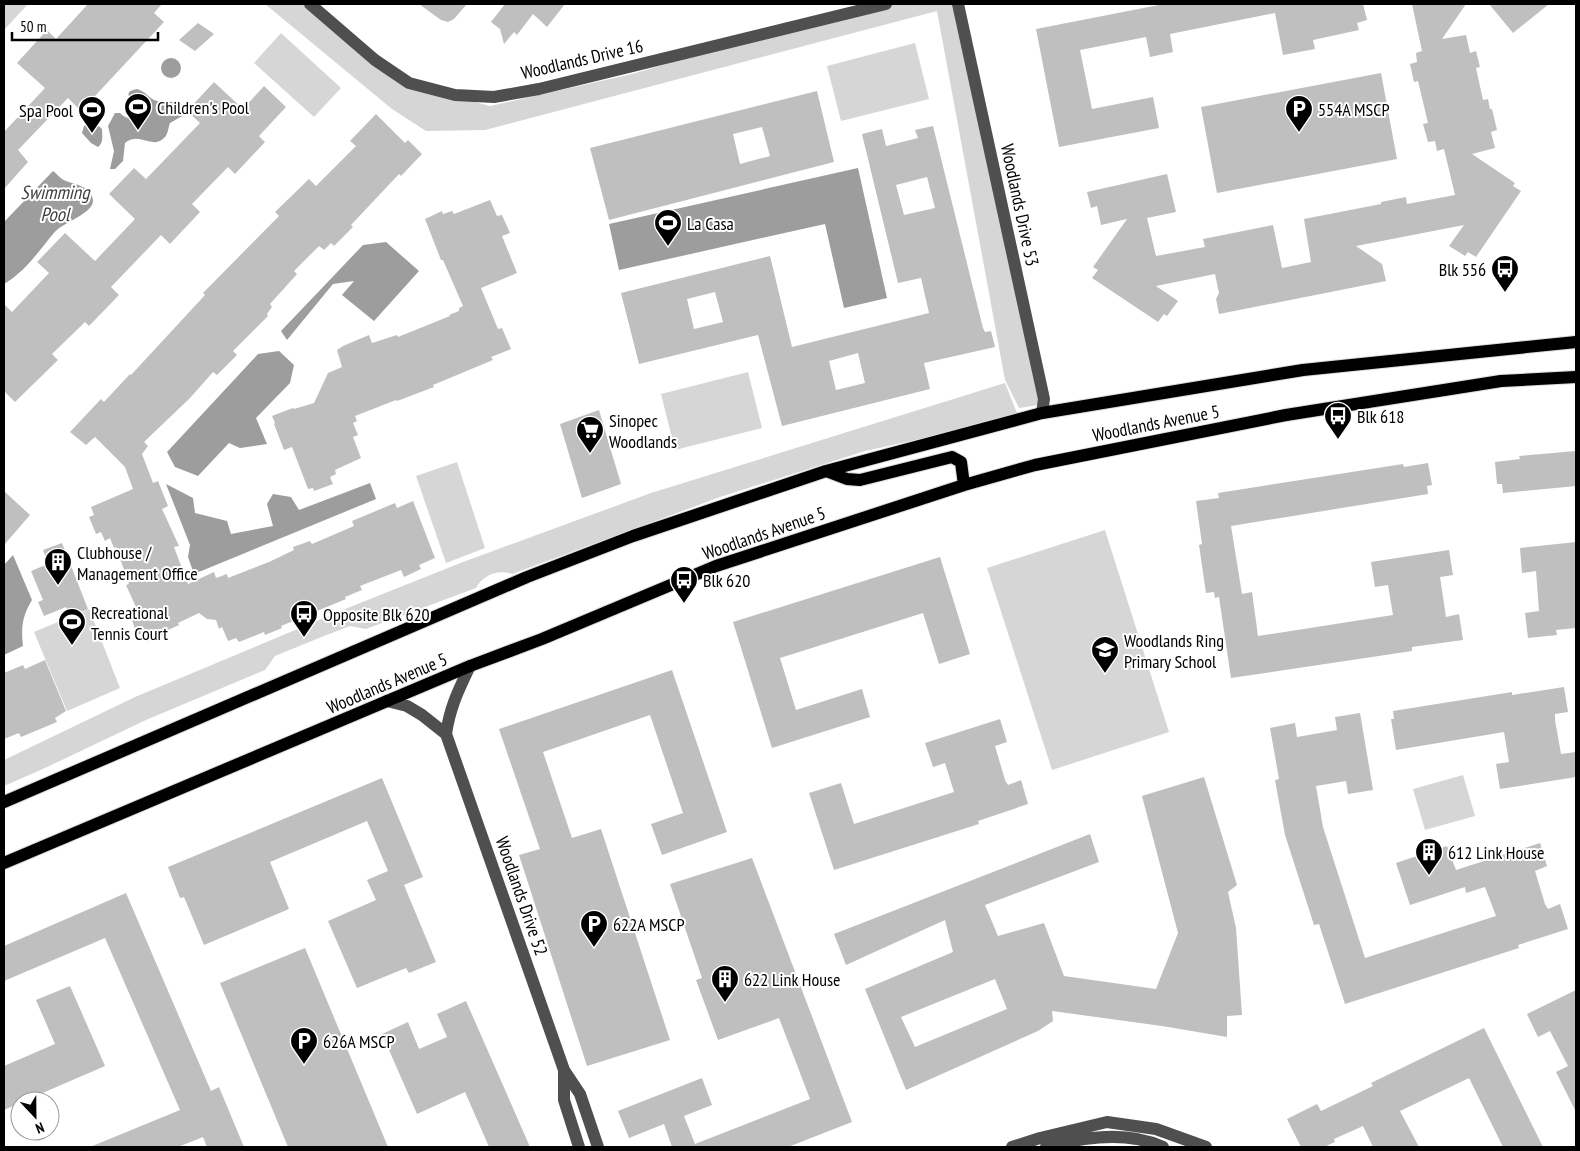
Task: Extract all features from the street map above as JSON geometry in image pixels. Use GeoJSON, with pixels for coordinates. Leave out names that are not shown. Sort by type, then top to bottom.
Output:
{"type":"FeatureCollection","features":[{"type":"Feature","properties":{"kind":"main road","name":"Woodlands Avenue 5"},"geometry":{"type":"LineString","coordinates":[[4,802],[527,577],[633,536],[826,471],[1042,414],[1303,370],[1576,342]]}},
{"type":"Feature","properties":{"kind":"main road","name":"Woodlands Avenue 5"},"geometry":{"type":"LineString","coordinates":[[4,863],[470,666],[542,639],[716,566],[964,485],[1035,465],[1286,415],[1501,381],[1576,377]]}},
{"type":"Feature","properties":{"kind":"main road"},"geometry":{"type":"LineString","coordinates":[[826,471],[848,479],[860,480],[952,457],[961,462],[964,485]]}},
{"type":"Feature","properties":{"kind":"street","name":"Woodlands Drive 16"},"geometry":{"type":"LineString","coordinates":[[310,4],[375,60],[409,83],[455,95],[494,98],[539,89],[886,4]]}},
{"type":"Feature","properties":{"kind":"street","name":"Woodlands Drive 53"},"geometry":{"type":"LineString","coordinates":[[958,4],[1044,399],[1042,414]]}},
{"type":"Feature","properties":{"kind":"street"},"geometry":{"type":"LineString","coordinates":[[387,701],[407,706],[446,734],[450,712],[456,695],[470,666]]}},
{"type":"Feature","properties":{"kind":"street","name":"Woodlands Drive 52"},"geometry":{"type":"LineString","coordinates":[[446,734],[564,1070],[580,1094],[598,1147]]}},
{"type":"Feature","properties":{"kind":"street","name":"Woodlands Drive 52"},"geometry":{"type":"LineString","coordinates":[[564,1070],[564,1100],[578,1147]]}},
{"type":"Feature","properties":{"kind":"street"},"geometry":{"type":"LineString","coordinates":[[1012,1147],[1040,1138],[1107,1122],[1156,1129],[1206,1147]]}},
{"type":"Feature","properties":{"kind":"street"},"geometry":{"type":"LineString","coordinates":[[1046,1147],[1089,1139],[1117,1137],[1147,1141],[1163,1147]]}},
{"type":"Feature","properties":{"kind":"shaded area"},"geometry":{"type":"Polygon","coordinates":[[[4,4],[28,4],[4,30],[4,4]]]}},
{"type":"Feature","properties":{"kind":"shaded area"},"geometry":{"type":"Polygon","coordinates":[[[265,4],[306,4],[408,84],[490,106],[632,74],[783,30],[889,4],[957,4],[1045,404],[1019,408],[1005,380],[937,11],[485,130],[426,131],[392,109],[265,4]]]}},
{"type":"Feature","properties":{"kind":"shaded area"},"geometry":{"type":"Polygon","coordinates":[[[281,33],[341,88],[314,117],[254,63],[281,33]]]}},
{"type":"Feature","properties":{"kind":"shaded area"},"geometry":{"type":"Polygon","coordinates":[[[915,43],[929,99],[841,121],[827,66],[915,43]]]}},
{"type":"Feature","properties":{"kind":"shaded area"},"geometry":{"type":"Polygon","coordinates":[[[748,372],[762,428],[675,450],[661,394],[748,372]]]}},
{"type":"Feature","properties":{"kind":"shaded area"},"geometry":{"type":"Polygon","coordinates":[[[1005,383],[1017,413],[947,433],[865,451],[720,497],[512,574],[501,572],[491,574],[479,583],[476,588],[366,629],[350,626],[275,656],[265,670],[146,720],[4,786],[4,760],[135,697],[355,605],[463,562],[651,493],[1005,383]]]}},
{"type":"Feature","properties":{"kind":"shaded area"},"geometry":{"type":"Polygon","coordinates":[[[457,462],[485,548],[446,563],[416,476],[457,462]]]}},
{"type":"Feature","properties":{"kind":"shaded area"},"geometry":{"type":"Polygon","coordinates":[[[1105,530],[1169,732],[1052,770],[987,568],[1105,530]]]}},
{"type":"Feature","properties":{"kind":"shaded area","name":"Recreational Tennis Court"},"geometry":{"type":"Polygon","coordinates":[[[89,609],[120,688],[67,711],[34,632],[89,609]]]}},
{"type":"Feature","properties":{"kind":"shaded area"},"geometry":{"type":"Polygon","coordinates":[[[1463,775],[1475,816],[1425,830],[1413,789],[1463,775]]]}},
{"type":"Feature","properties":{"kind":"water"},"geometry":{"type":"Polygon","coordinates":[[[167,58],[175,58],[181,64],[181,72],[175,78],[167,78],[161,72],[161,64],[167,58]]]}},
{"type":"Feature","properties":{"kind":"water","name":"Children's Pool"},"geometry":{"type":"Polygon","coordinates":[[[137,89],[154,100],[179,103],[184,109],[184,115],[170,123],[166,135],[159,141],[150,142],[135,139],[125,143],[123,161],[115,169],[110,169],[114,151],[108,126],[115,113],[120,113],[132,119],[143,113],[142,108],[129,95],[129,93],[137,89]]]}},
{"type":"Feature","properties":{"kind":"water","name":"Spa Pool"},"geometry":{"type":"Polygon","coordinates":[[[89,122],[94,122],[102,129],[102,141],[98,147],[91,143],[82,133],[84,126],[89,122]]]}},
{"type":"Feature","properties":{"kind":"water","name":"La Casa"},"geometry":{"type":"Polygon","coordinates":[[[858,168],[887,298],[844,308],[825,224],[619,270],[609,224],[858,168]]]}},
{"type":"Feature","properties":{"kind":"water","name":"Swimming Pool"},"geometry":{"type":"Polygon","coordinates":[[[53,171],[62,179],[89,191],[93,200],[92,204],[84,213],[56,231],[26,266],[4,284],[4,222],[53,171]]]}},
{"type":"Feature","properties":{"kind":"water"},"geometry":{"type":"Polygon","coordinates":[[[386,242],[419,271],[374,321],[342,295],[354,281],[333,284],[287,340],[281,331],[363,245],[386,242]]]}},
{"type":"Feature","properties":{"kind":"water"},"geometry":{"type":"Polygon","coordinates":[[[279,351],[294,365],[290,383],[256,418],[267,444],[240,448],[229,443],[198,476],[175,467],[167,452],[258,354],[279,351]]]}},
{"type":"Feature","properties":{"kind":"water"},"geometry":{"type":"Polygon","coordinates":[[[370,483],[376,499],[194,574],[188,557],[190,545],[166,484],[193,498],[195,513],[227,521],[231,534],[273,526],[267,504],[273,494],[291,497],[299,510],[370,483]]]}},
{"type":"Feature","properties":{"kind":"water"},"geometry":{"type":"Polygon","coordinates":[[[13,555],[32,600],[23,622],[23,646],[4,655],[4,565],[13,555]]]}},
{"type":"Feature","properties":{"kind":"building"},"geometry":{"type":"Polygon","coordinates":[[[88,4],[162,4],[154,13],[164,22],[81,111],[68,98],[18,150],[28,162],[4,189],[4,132],[45,88],[17,63],[47,30],[56,39],[88,4]]]}},
{"type":"Feature","properties":{"kind":"building"},"geometry":{"type":"Polygon","coordinates":[[[419,4],[467,4],[454,19],[448,22],[441,20],[419,4]]]}},
{"type":"Feature","properties":{"kind":"building"},"geometry":{"type":"Polygon","coordinates":[[[505,4],[565,4],[547,27],[533,14],[517,35],[514,32],[504,44],[500,29],[491,22],[505,4]]]}},
{"type":"Feature","properties":{"kind":"building"},"geometry":{"type":"Polygon","coordinates":[[[1164,4],[1363,4],[1367,20],[1357,23],[1359,30],[1313,40],[1315,49],[1283,55],[1275,13],[1170,34],[1173,52],[1150,57],[1146,37],[1080,50],[1092,109],[1153,97],[1159,128],[1059,147],[1036,29],[1164,4]]]}},
{"type":"Feature","properties":{"kind":"building"},"geometry":{"type":"Polygon","coordinates":[[[1412,4],[1466,4],[1442,39],[1466,35],[1470,53],[1476,51],[1480,67],[1476,68],[1483,100],[1488,99],[1497,130],[1491,132],[1495,148],[1472,154],[1515,183],[1513,186],[1521,191],[1476,257],[1468,252],[1465,256],[1449,246],[1464,225],[1356,246],[1382,264],[1386,281],[1219,314],[1216,299],[1219,293],[1215,274],[1156,286],[1178,301],[1167,316],[1164,314],[1158,322],[1092,278],[1098,270],[1093,267],[1127,219],[1101,225],[1097,206],[1091,208],[1087,192],[1167,174],[1176,212],[1147,218],[1156,256],[1205,247],[1203,239],[1273,225],[1282,268],[1311,262],[1304,219],[1381,204],[1381,202],[1406,197],[1407,204],[1455,195],[1444,149],[1437,151],[1435,141],[1428,142],[1423,124],[1428,123],[1418,81],[1414,82],[1410,64],[1417,62],[1416,53],[1422,51],[1412,4]]]}},
{"type":"Feature","properties":{"kind":"building"},"geometry":{"type":"Polygon","coordinates":[[[1489,4],[1549,4],[1513,33],[1489,4]]]}},
{"type":"Feature","properties":{"kind":"building"},"geometry":{"type":"Polygon","coordinates":[[[198,23],[214,34],[195,51],[179,40],[198,23]]]}},
{"type":"Feature","properties":{"kind":"building","name":"554A MSCP"},"geometry":{"type":"Polygon","coordinates":[[[1381,73],[1397,159],[1217,193],[1201,107],[1381,73]]]}},
{"type":"Feature","properties":{"kind":"building"},"geometry":{"type":"Polygon","coordinates":[[[214,82],[243,109],[264,86],[286,107],[259,136],[265,142],[235,174],[228,167],[192,204],[200,212],[170,244],[161,235],[111,287],[119,295],[89,326],[85,322],[52,354],[58,360],[15,402],[4,391],[4,304],[12,312],[49,273],[37,262],[65,233],[95,261],[135,219],[109,194],[134,168],[146,179],[200,123],[187,111],[214,82]]]}},
{"type":"Feature","properties":{"kind":"building"},"geometry":{"type":"Polygon","coordinates":[[[817,91],[834,162],[609,220],[590,148],[817,91]],[[762,127],[733,134],[740,164],[770,156],[762,127]]]}},
{"type":"Feature","properties":{"kind":"building"},"geometry":{"type":"Polygon","coordinates":[[[376,114],[405,143],[408,140],[422,154],[401,176],[399,174],[334,246],[331,243],[324,250],[319,246],[294,271],[297,274],[270,304],[272,307],[267,314],[268,316],[233,351],[237,355],[217,375],[213,372],[190,398],[144,442],[148,446],[142,454],[153,483],[158,481],[168,506],[162,509],[179,546],[174,547],[188,584],[214,572],[216,578],[227,574],[228,578],[269,562],[294,550],[293,547],[310,541],[312,544],[354,526],[352,521],[395,503],[397,508],[413,501],[435,558],[419,565],[421,569],[404,577],[401,570],[360,586],[362,590],[345,597],[346,599],[281,626],[282,628],[265,635],[264,632],[239,642],[236,638],[228,641],[222,627],[219,629],[216,620],[207,619],[199,613],[166,631],[168,634],[147,642],[143,633],[137,635],[131,617],[139,614],[126,585],[129,584],[116,547],[114,548],[110,538],[105,541],[101,532],[96,534],[89,517],[94,515],[91,507],[133,489],[125,467],[95,437],[86,445],[70,432],[101,399],[104,402],[131,375],[205,295],[203,293],[279,216],[275,212],[309,179],[316,186],[356,146],[350,141],[376,114]]]}},
{"type":"Feature","properties":{"kind":"building"},"geometry":{"type":"Polygon","coordinates":[[[933,126],[983,328],[985,332],[991,331],[995,347],[924,363],[930,389],[782,426],[758,335],[639,364],[621,293],[770,256],[792,347],[929,313],[921,278],[898,283],[862,134],[882,129],[886,146],[918,138],[915,130],[933,126]],[[927,177],[896,185],[904,215],[935,208],[927,177]],[[715,292],[687,299],[694,329],[723,322],[715,292]],[[858,353],[829,361],[836,390],[865,383],[858,353]]]}},
{"type":"Feature","properties":{"kind":"building"},"geometry":{"type":"Polygon","coordinates":[[[490,200],[497,216],[502,215],[510,233],[502,236],[517,273],[481,288],[498,329],[502,328],[511,349],[491,357],[493,360],[433,385],[434,387],[355,416],[357,421],[353,423],[358,435],[353,437],[361,458],[335,470],[336,474],[330,477],[333,484],[314,491],[313,488],[308,489],[292,447],[284,450],[272,416],[314,403],[328,373],[342,367],[337,350],[343,346],[369,335],[372,343],[397,335],[398,337],[459,311],[459,308],[463,306],[443,260],[441,260],[425,219],[442,211],[443,214],[452,211],[454,214],[490,200]]]}},
{"type":"Feature","properties":{"kind":"building","name":"Sinopec Woodlands"},"geometry":{"type":"Polygon","coordinates":[[[599,410],[621,484],[582,498],[560,424],[599,410]]]}},
{"type":"Feature","properties":{"kind":"building"},"geometry":{"type":"Polygon","coordinates":[[[1576,451],[1576,486],[1503,493],[1502,484],[1497,484],[1495,462],[1520,459],[1519,456],[1576,451]]]}},
{"type":"Feature","properties":{"kind":"building"},"geometry":{"type":"Polygon","coordinates":[[[1428,463],[1432,485],[1427,486],[1428,494],[1231,526],[1242,594],[1252,592],[1258,636],[1393,615],[1388,585],[1375,587],[1371,562],[1449,550],[1453,575],[1440,577],[1446,617],[1459,614],[1463,640],[1412,647],[1412,651],[1231,678],[1219,597],[1215,598],[1214,592],[1206,593],[1199,545],[1202,544],[1196,501],[1219,498],[1218,493],[1403,464],[1404,467],[1428,463]]]}},
{"type":"Feature","properties":{"kind":"building"},"geometry":{"type":"Polygon","coordinates":[[[4,491],[30,515],[4,545],[4,491]]]}},
{"type":"Feature","properties":{"kind":"building"},"geometry":{"type":"Polygon","coordinates":[[[1576,542],[1576,628],[1556,630],[1557,635],[1528,638],[1525,613],[1539,611],[1536,571],[1522,573],[1520,548],[1576,542]]]}},
{"type":"Feature","properties":{"kind":"building","name":"Clubhouse / Management Office"},"geometry":{"type":"Polygon","coordinates":[[[62,543],[88,609],[71,616],[66,607],[44,616],[38,602],[43,600],[31,571],[48,564],[43,550],[62,543]]]}},
{"type":"Feature","properties":{"kind":"building"},"geometry":{"type":"Polygon","coordinates":[[[940,557],[970,654],[939,664],[923,613],[780,658],[796,710],[862,689],[870,717],[772,748],[733,622],[940,557]]]}},
{"type":"Feature","properties":{"kind":"building"},"geometry":{"type":"Polygon","coordinates":[[[45,660],[66,711],[55,718],[57,722],[21,737],[19,733],[4,739],[4,673],[23,665],[25,669],[45,660]]]}},
{"type":"Feature","properties":{"kind":"building"},"geometry":{"type":"Polygon","coordinates":[[[672,670],[727,832],[662,855],[651,824],[683,813],[650,715],[543,752],[572,838],[601,829],[670,1040],[587,1066],[519,855],[540,849],[499,729],[672,670]]]}},
{"type":"Feature","properties":{"kind":"building"},"geometry":{"type":"Polygon","coordinates":[[[1564,687],[1568,712],[1555,714],[1555,720],[1561,754],[1576,752],[1576,777],[1500,789],[1496,764],[1509,762],[1504,732],[1396,750],[1391,719],[1394,719],[1393,711],[1512,692],[1512,695],[1564,687]]]}},
{"type":"Feature","properties":{"kind":"building"},"geometry":{"type":"Polygon","coordinates":[[[1360,713],[1373,790],[1348,794],[1346,781],[1316,786],[1323,827],[1365,958],[1496,916],[1485,887],[1466,893],[1465,887],[1410,905],[1396,863],[1447,846],[1456,870],[1540,843],[1547,866],[1535,871],[1545,904],[1548,909],[1560,904],[1568,929],[1518,945],[1519,948],[1345,1004],[1319,924],[1314,925],[1285,835],[1275,780],[1279,779],[1270,728],[1295,723],[1297,737],[1337,730],[1335,717],[1360,713]]]}},
{"type":"Feature","properties":{"kind":"building"},"geometry":{"type":"Polygon","coordinates":[[[1000,719],[1007,742],[995,746],[1005,780],[1008,785],[1021,780],[1028,804],[978,821],[979,824],[834,870],[809,793],[841,783],[854,824],[954,792],[945,763],[933,767],[925,743],[1000,719]]]}},
{"type":"Feature","properties":{"kind":"building"},"geometry":{"type":"Polygon","coordinates":[[[1204,777],[1237,885],[1228,892],[1236,928],[1242,1015],[1227,1016],[1227,1037],[1052,1011],[1053,1021],[1038,1031],[906,1090],[865,989],[953,952],[945,920],[846,965],[834,934],[1090,834],[1099,862],[985,905],[998,936],[1044,923],[1064,976],[1156,989],[1178,933],[1142,796],[1204,777]],[[995,979],[901,1017],[915,1047],[1007,1009],[995,979]]]}},
{"type":"Feature","properties":{"kind":"building"},"geometry":{"type":"Polygon","coordinates":[[[382,778],[423,877],[404,885],[436,962],[409,973],[406,968],[357,988],[328,921],[376,900],[367,880],[388,871],[367,821],[270,862],[289,909],[204,945],[184,897],[180,898],[168,867],[382,778]]]}},
{"type":"Feature","properties":{"kind":"building"},"geometry":{"type":"Polygon","coordinates":[[[752,858],[852,1122],[788,1147],[672,1147],[664,1124],[629,1138],[618,1111],[702,1078],[712,1105],[684,1116],[695,1144],[810,1099],[779,1018],[718,1040],[696,980],[702,978],[670,884],[752,858]]]}},
{"type":"Feature","properties":{"kind":"building"},"geometry":{"type":"Polygon","coordinates":[[[126,893],[211,1091],[219,1087],[244,1147],[207,1147],[203,1137],[178,1147],[90,1147],[180,1110],[105,938],[4,981],[4,946],[126,893]]]}},
{"type":"Feature","properties":{"kind":"building","name":"626A MSCP"},"geometry":{"type":"Polygon","coordinates":[[[305,948],[388,1147],[288,1147],[220,983],[305,948]]]}},
{"type":"Feature","properties":{"kind":"building"},"geometry":{"type":"Polygon","coordinates":[[[70,986],[105,1066],[47,1091],[10,1091],[10,1107],[4,1110],[4,1066],[55,1044],[36,1000],[70,986]]]}},
{"type":"Feature","properties":{"kind":"building"},"geometry":{"type":"Polygon","coordinates":[[[1576,990],[1576,1112],[1556,1072],[1568,1066],[1550,1031],[1538,1037],[1527,1014],[1576,990]]]}},
{"type":"Feature","properties":{"kind":"building"},"geometry":{"type":"Polygon","coordinates":[[[466,1001],[530,1147],[489,1147],[465,1092],[417,1114],[382,1034],[408,1022],[419,1049],[447,1037],[437,1014],[466,1001]]]}},
{"type":"Feature","properties":{"kind":"building"},"geometry":{"type":"Polygon","coordinates":[[[1484,1028],[1543,1147],[1503,1147],[1469,1078],[1400,1111],[1419,1147],[1373,1147],[1363,1126],[1334,1139],[1335,1142],[1324,1147],[1301,1147],[1287,1119],[1317,1104],[1321,1111],[1373,1086],[1371,1083],[1484,1028]]]}},
{"type":"Feature","properties":{"kind":"place","name":"Children's Pool"},"geometry":{"type":"Point","coordinates":[138,131]}},
{"type":"Feature","properties":{"kind":"place","name":"554A MSCP"},"geometry":{"type":"Point","coordinates":[1299,133]}},
{"type":"Feature","properties":{"kind":"place","name":"Spa Pool"},"geometry":{"type":"Point","coordinates":[92,134]}},
{"type":"Feature","properties":{"kind":"place","name":"La Casa"},"geometry":{"type":"Point","coordinates":[668,247]}},
{"type":"Feature","properties":{"kind":"place","name":"Blk 556"},"geometry":{"type":"Point","coordinates":[1505,293]}},
{"type":"Feature","properties":{"kind":"place","name":"Blk 618"},"geometry":{"type":"Point","coordinates":[1338,440]}},
{"type":"Feature","properties":{"kind":"place","name":"Sinopec Woodlands"},"geometry":{"type":"Point","coordinates":[590,454]}},
{"type":"Feature","properties":{"kind":"place","name":"Clubhouse / Management Office"},"geometry":{"type":"Point","coordinates":[58,586]}},
{"type":"Feature","properties":{"kind":"place","name":"Blk 620"},"geometry":{"type":"Point","coordinates":[684,604]}},
{"type":"Feature","properties":{"kind":"place","name":"Opposite Blk 620"},"geometry":{"type":"Point","coordinates":[304,638]}},
{"type":"Feature","properties":{"kind":"place","name":"Recreational Tennis Court"},"geometry":{"type":"Point","coordinates":[72,646]}},
{"type":"Feature","properties":{"kind":"place","name":"Woodlands Ring Primary School"},"geometry":{"type":"Point","coordinates":[1105,674]}},
{"type":"Feature","properties":{"kind":"place","name":"612 Link House"},"geometry":{"type":"Point","coordinates":[1429,876]}},
{"type":"Feature","properties":{"kind":"place","name":"622A MSCP"},"geometry":{"type":"Point","coordinates":[594,948]}},
{"type":"Feature","properties":{"kind":"place","name":"622 Link House"},"geometry":{"type":"Point","coordinates":[725,1003]}},
{"type":"Feature","properties":{"kind":"place","name":"626A MSCP"},"geometry":{"type":"Point","coordinates":[304,1065]}}]}
